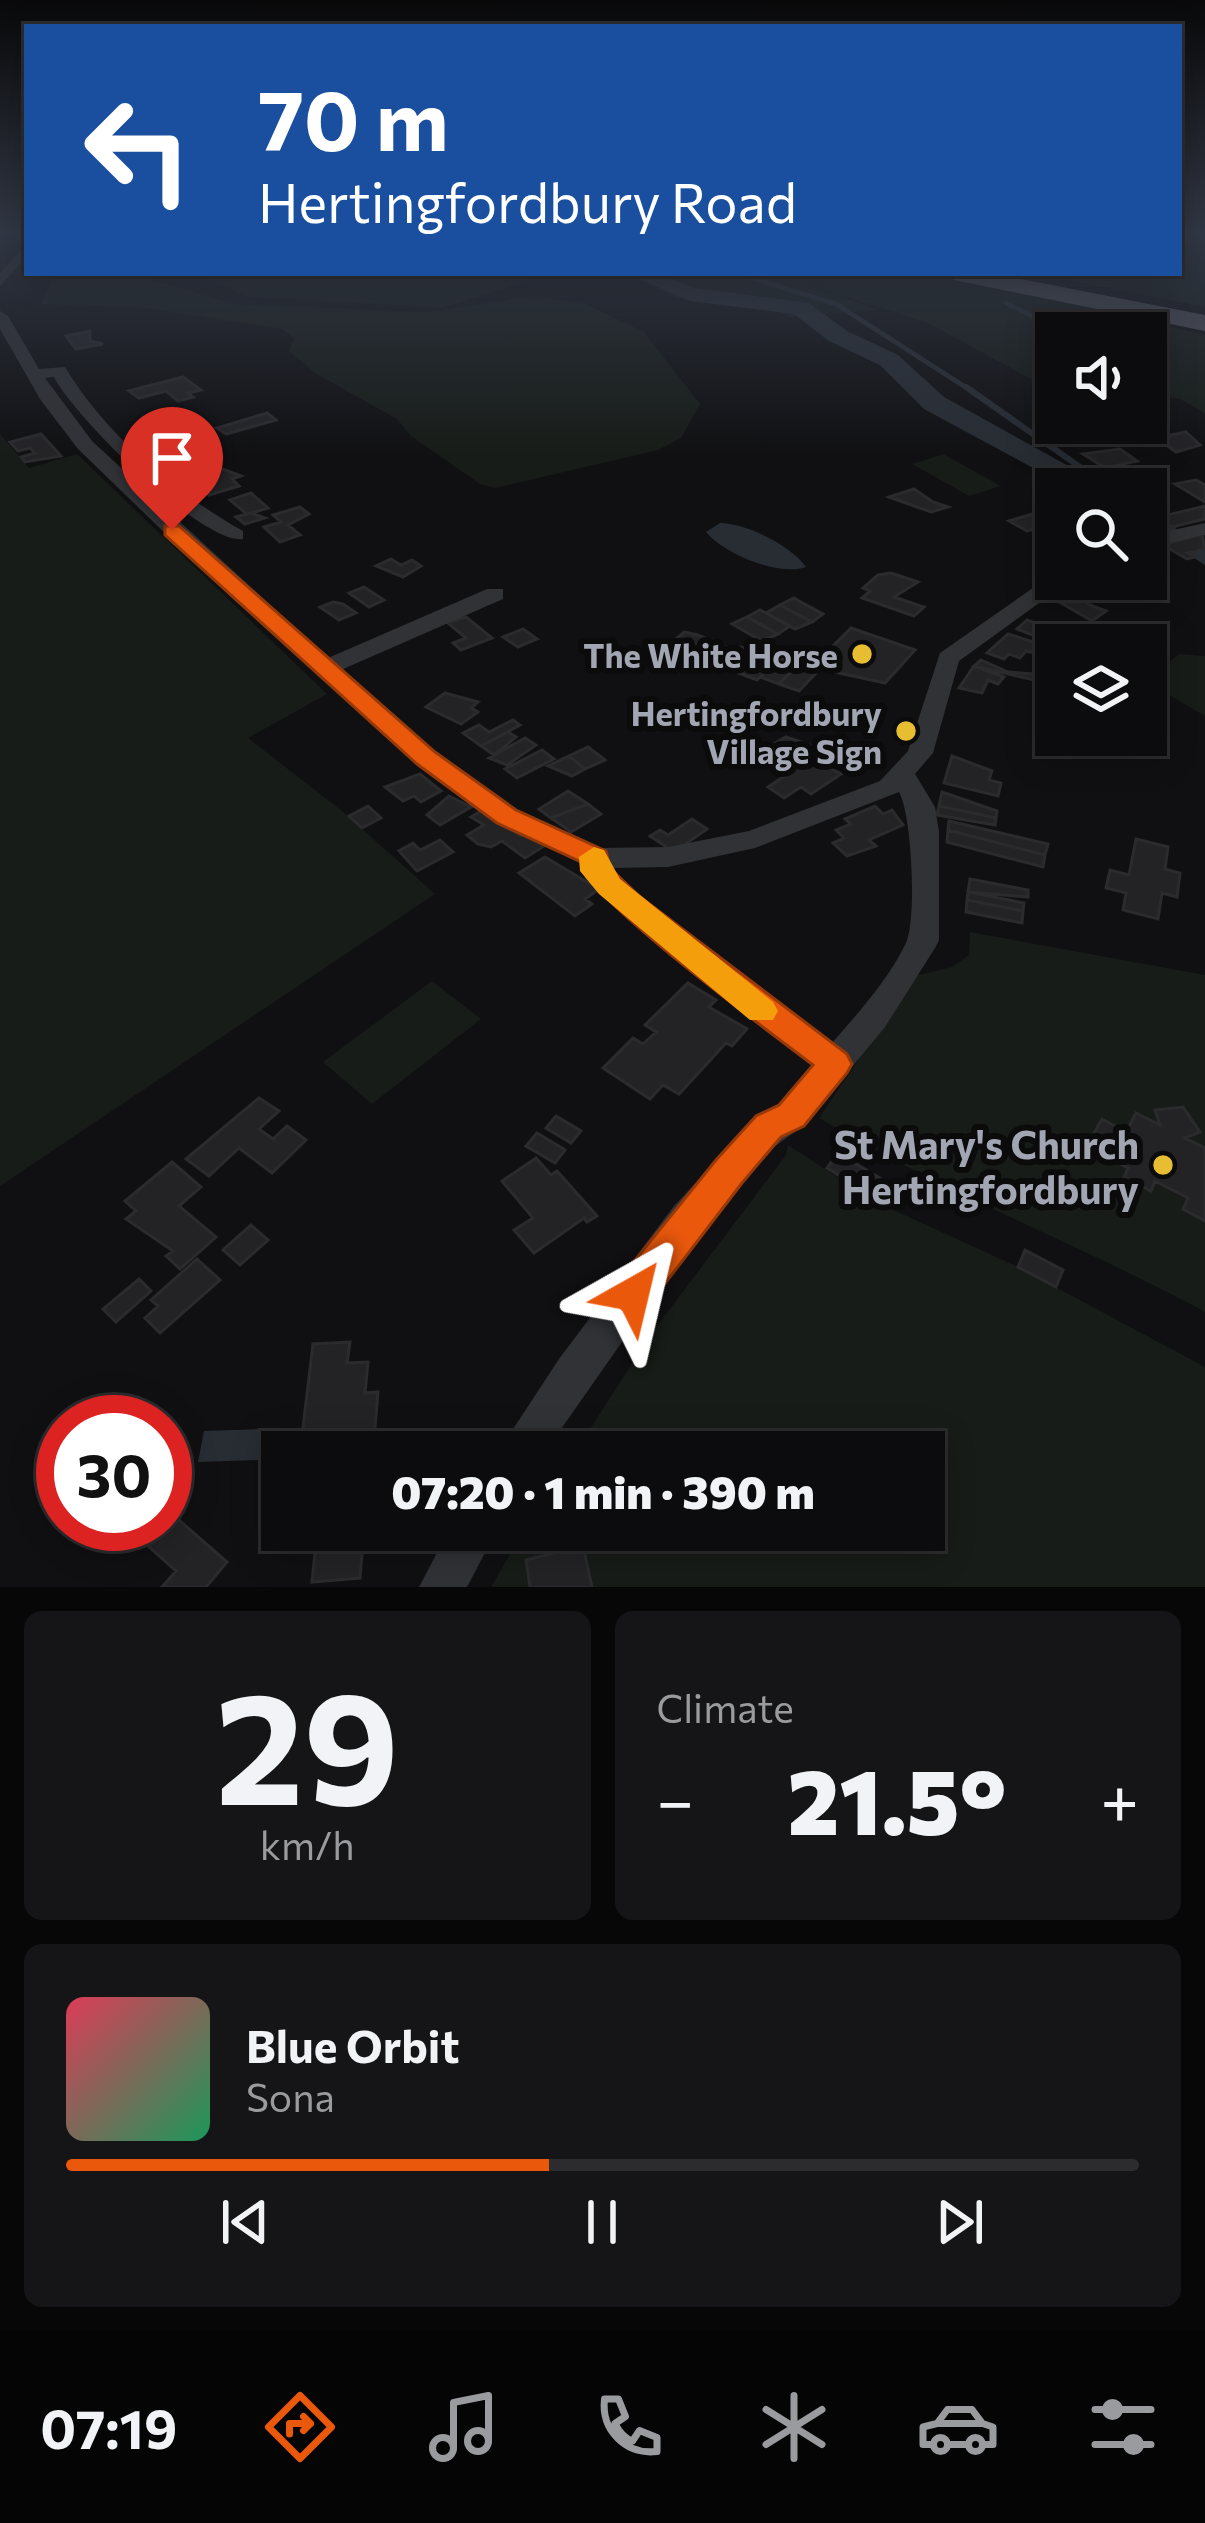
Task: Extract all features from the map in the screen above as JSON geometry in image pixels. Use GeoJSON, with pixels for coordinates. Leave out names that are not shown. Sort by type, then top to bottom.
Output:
{"type":"FeatureCollection","features":[{"type":"Feature","properties":{"kind":"highway"},"geometry":{"type":"LineString","coordinates":[[1164,309],[1200,317]]}},
{"type":"Feature","properties":{"kind":"street"},"geometry":{"type":"LineString","coordinates":[[0,316],[62,421],[323,669],[470,792],[543,837],[596,858],[668,857],[755,838],[863,800],[903,776],[924,742],[939,674],[949,658],[1035,597]]}},
{"type":"Feature","properties":{"kind":"street"},"geometry":{"type":"LineString","coordinates":[[36,374],[59,370],[84,412],[205,517],[236,535]]}},
{"type":"Feature","properties":{"kind":"street"},"geometry":{"type":"LineString","coordinates":[[323,669],[496,594]]}},
{"type":"Feature","properties":{"kind":"street"},"geometry":{"type":"LineString","coordinates":[[535,1431],[690,1219],[769,1126],[791,1116],[835,1064],[902,979],[924,940],[925,832],[921,807],[903,776]]}},
{"type":"Feature","properties":{"kind":"street"},"geometry":{"type":"LineString","coordinates":[[596,858],[595,871],[664,934],[835,1064]]}},
{"type":"Feature","properties":{"kind":"street"},"geometry":{"type":"LineString","coordinates":[[442,1587],[462,1551]]}},
{"type":"Feature","properties":{"kind":"shaded area"},"geometry":{"type":"Polygon","coordinates":[[[151,309],[596,309],[644,332],[700,404],[681,438],[658,450],[495,488],[480,484],[411,436],[397,419],[315,373],[289,351],[294,338],[282,329],[151,309]]]}},
{"type":"Feature","properties":{"kind":"shaded area"},"geometry":{"type":"Polygon","coordinates":[[[774,309],[876,309],[791,317],[774,309]]]}},
{"type":"Feature","properties":{"kind":"shaded area"},"geometry":{"type":"Polygon","coordinates":[[[884,309],[1136,312],[1035,312],[1035,381],[928,323],[884,309]]]}},
{"type":"Feature","properties":{"kind":"shaded area"},"geometry":{"type":"Polygon","coordinates":[[[1167,326],[1205,335],[1205,413],[1167,397],[1167,326]]]}},
{"type":"Feature","properties":{"kind":"shaded area"},"geometry":{"type":"Polygon","coordinates":[[[0,434],[29,468],[77,454],[327,694],[248,738],[342,811],[435,894],[0,1186],[0,434]]]}},
{"type":"Feature","properties":{"kind":"shaded area"},"geometry":{"type":"Polygon","coordinates":[[[943,454],[1001,486],[969,496],[912,464],[943,454]]]}},
{"type":"Feature","properties":{"kind":"shaded area"},"geometry":{"type":"Polygon","coordinates":[[[720,523],[768,537],[806,567],[781,569],[738,555],[706,532],[720,523]]]}},
{"type":"Feature","properties":{"kind":"shaded area"},"geometry":{"type":"Polygon","coordinates":[[[1179,654],[1205,656],[1205,716],[1167,694],[1167,664],[1179,654]]]}},
{"type":"Feature","properties":{"kind":"shaded area"},"geometry":{"type":"Polygon","coordinates":[[[970,932],[1205,975],[1205,1312],[914,1170],[819,1118],[915,976],[952,967],[969,955],[970,932]]]}},
{"type":"Feature","properties":{"kind":"shaded area"},"geometry":{"type":"Polygon","coordinates":[[[432,981],[481,1019],[372,1104],[323,1062],[432,981]]]}},
{"type":"Feature","properties":{"kind":"shaded area"},"geometry":{"type":"Polygon","coordinates":[[[788,1145],[874,1201],[1018,1267],[1205,1367],[1205,1587],[491,1587],[512,1551],[945,1551],[945,1431],[589,1431],[654,1330],[786,1155],[788,1145]]]}},
{"type":"Feature","properties":{"kind":"shaded area"},"geometry":{"type":"Polygon","coordinates":[[[263,1429],[259,1460],[198,1462],[204,1431],[263,1429]]]}},
{"type":"Feature","properties":{"kind":"building"},"geometry":{"type":"Polygon","coordinates":[[[90,331],[90,341],[103,344],[76,349],[66,336],[90,331]]]}},
{"type":"Feature","properties":{"kind":"building"},"geometry":{"type":"Polygon","coordinates":[[[183,377],[201,390],[188,393],[193,397],[178,401],[166,391],[139,398],[129,391],[183,377]]]}},
{"type":"Feature","properties":{"kind":"building"},"geometry":{"type":"Polygon","coordinates":[[[267,413],[276,420],[226,434],[217,428],[267,413]]]}},
{"type":"Feature","properties":{"kind":"building"},"geometry":{"type":"Polygon","coordinates":[[[1186,432],[1200,445],[1176,452],[1165,444],[1167,436],[1186,432]]]}},
{"type":"Feature","properties":{"kind":"building"},"geometry":{"type":"Polygon","coordinates":[[[41,434],[61,456],[25,462],[21,457],[35,453],[30,448],[18,451],[10,442],[41,434]]]}},
{"type":"Feature","properties":{"kind":"building"},"geometry":{"type":"Polygon","coordinates":[[[195,440],[211,453],[192,459],[199,465],[170,473],[147,453],[195,440]]]}},
{"type":"Feature","properties":{"kind":"building"},"geometry":{"type":"Polygon","coordinates":[[[1120,449],[1137,461],[1105,468],[1083,454],[1120,449]]]}},
{"type":"Feature","properties":{"kind":"building"},"geometry":{"type":"Polygon","coordinates":[[[217,467],[241,476],[232,479],[239,486],[209,495],[202,489],[212,486],[200,472],[217,467]]]}},
{"type":"Feature","properties":{"kind":"building"},"geometry":{"type":"Polygon","coordinates":[[[1196,480],[1205,485],[1205,502],[1175,484],[1196,480]]]}},
{"type":"Feature","properties":{"kind":"building"},"geometry":{"type":"Polygon","coordinates":[[[914,489],[948,507],[931,512],[889,497],[914,489]]]}},
{"type":"Feature","properties":{"kind":"building"},"geometry":{"type":"Polygon","coordinates":[[[251,493],[268,508],[251,513],[265,518],[245,524],[236,517],[247,514],[230,500],[251,493]]]}},
{"type":"Feature","properties":{"kind":"building"},"geometry":{"type":"Polygon","coordinates":[[[1205,506],[1205,519],[1172,527],[1167,514],[1205,506]]]}},
{"type":"Feature","properties":{"kind":"building"},"geometry":{"type":"Polygon","coordinates":[[[300,507],[309,514],[288,525],[300,535],[280,542],[264,527],[281,522],[273,515],[300,507]]]}},
{"type":"Feature","properties":{"kind":"building"},"geometry":{"type":"Polygon","coordinates":[[[1035,513],[1035,529],[1027,531],[1009,521],[1035,513]]]}},
{"type":"Feature","properties":{"kind":"building"},"geometry":{"type":"Polygon","coordinates":[[[1202,534],[1205,549],[1188,553],[1195,557],[1187,559],[1167,544],[1202,534]]]}},
{"type":"Feature","properties":{"kind":"building"},"geometry":{"type":"Polygon","coordinates":[[[391,559],[401,565],[412,560],[421,566],[403,577],[376,566],[391,559]]]}},
{"type":"Feature","properties":{"kind":"building"},"geometry":{"type":"Polygon","coordinates":[[[891,573],[918,582],[894,597],[924,607],[914,616],[862,598],[870,591],[863,588],[878,575],[891,573]]]}},
{"type":"Feature","properties":{"kind":"building"},"geometry":{"type":"Polygon","coordinates":[[[364,587],[384,600],[369,607],[349,593],[364,587]]]}},
{"type":"Feature","properties":{"kind":"building"},"geometry":{"type":"Polygon","coordinates":[[[794,598],[823,614],[812,622],[780,605],[794,598]]]}},
{"type":"Feature","properties":{"kind":"building"},"geometry":{"type":"Polygon","coordinates":[[[1056,600],[1081,600],[1106,611],[1092,621],[1056,600]]]}},
{"type":"Feature","properties":{"kind":"building"},"geometry":{"type":"Polygon","coordinates":[[[333,602],[356,613],[339,620],[320,607],[333,602]]]}},
{"type":"Feature","properties":{"kind":"building"},"geometry":{"type":"Polygon","coordinates":[[[780,605],[812,622],[795,629],[766,613],[780,605]]]}},
{"type":"Feature","properties":{"kind":"building"},"geometry":{"type":"Polygon","coordinates":[[[760,610],[790,626],[778,634],[747,617],[760,610]]]}},
{"type":"Feature","properties":{"kind":"building"},"geometry":{"type":"Polygon","coordinates":[[[466,617],[492,638],[461,650],[453,643],[466,638],[448,623],[466,617]]]}},
{"type":"Feature","properties":{"kind":"building"},"geometry":{"type":"Polygon","coordinates":[[[747,617],[778,634],[762,641],[732,624],[747,617]]]}},
{"type":"Feature","properties":{"kind":"building"},"geometry":{"type":"Polygon","coordinates":[[[1027,620],[1037,624],[1035,636],[1017,629],[1027,620]]]}},
{"type":"Feature","properties":{"kind":"building"},"geometry":{"type":"Polygon","coordinates":[[[851,628],[915,650],[885,683],[826,670],[821,666],[837,649],[832,647],[851,628]]]}},
{"type":"Feature","properties":{"kind":"building"},"geometry":{"type":"Polygon","coordinates":[[[523,629],[537,639],[518,647],[503,637],[523,629]]]}},
{"type":"Feature","properties":{"kind":"building"},"geometry":{"type":"Polygon","coordinates":[[[684,632],[728,648],[713,662],[669,645],[684,632]]]}},
{"type":"Feature","properties":{"kind":"building"},"geometry":{"type":"Polygon","coordinates":[[[1008,634],[1035,642],[1035,653],[1026,651],[1020,658],[987,653],[1008,634]]]}},
{"type":"Feature","properties":{"kind":"building"},"geometry":{"type":"Polygon","coordinates":[[[740,647],[759,652],[738,673],[719,666],[740,647]]]}},
{"type":"Feature","properties":{"kind":"building"},"geometry":{"type":"Polygon","coordinates":[[[759,652],[777,660],[757,680],[738,673],[759,652]]]}},
{"type":"Feature","properties":{"kind":"building"},"geometry":{"type":"Polygon","coordinates":[[[781,657],[800,663],[779,684],[760,677],[781,657]]]}},
{"type":"Feature","properties":{"kind":"building"},"geometry":{"type":"Polygon","coordinates":[[[981,660],[1008,672],[1033,674],[1034,680],[974,666],[981,660]]]}},
{"type":"Feature","properties":{"kind":"building"},"geometry":{"type":"Polygon","coordinates":[[[800,663],[818,671],[799,691],[779,684],[800,663]]]}},
{"type":"Feature","properties":{"kind":"building"},"geometry":{"type":"Polygon","coordinates":[[[974,666],[1004,677],[998,684],[988,680],[982,693],[959,688],[974,666]]]}},
{"type":"Feature","properties":{"kind":"building"},"geometry":{"type":"Polygon","coordinates":[[[445,693],[478,702],[471,708],[478,712],[461,724],[426,707],[445,693]]]}},
{"type":"Feature","properties":{"kind":"building"},"geometry":{"type":"Polygon","coordinates":[[[513,720],[520,725],[481,746],[463,733],[479,725],[489,732],[513,720]]]}},
{"type":"Feature","properties":{"kind":"building"},"geometry":{"type":"Polygon","coordinates":[[[508,732],[516,737],[494,755],[481,746],[508,732]]]}},
{"type":"Feature","properties":{"kind":"building"},"geometry":{"type":"Polygon","coordinates":[[[786,737],[813,746],[807,750],[814,758],[841,774],[811,794],[801,787],[784,798],[768,787],[801,765],[770,746],[786,737]]]}},
{"type":"Feature","properties":{"kind":"building"},"geometry":{"type":"Polygon","coordinates":[[[525,738],[536,745],[507,765],[489,758],[525,738]]]}},
{"type":"Feature","properties":{"kind":"building"},"geometry":{"type":"Polygon","coordinates":[[[588,747],[605,760],[585,769],[569,756],[588,747]]]}},
{"type":"Feature","properties":{"kind":"building"},"geometry":{"type":"Polygon","coordinates":[[[542,750],[554,759],[517,778],[505,769],[542,750]]]}},
{"type":"Feature","properties":{"kind":"building"},"geometry":{"type":"Polygon","coordinates":[[[569,756],[585,769],[572,776],[548,766],[569,756]]]}},
{"type":"Feature","properties":{"kind":"building"},"geometry":{"type":"Polygon","coordinates":[[[952,756],[992,771],[989,780],[1001,783],[998,796],[944,783],[952,756]]]}},
{"type":"Feature","properties":{"kind":"building"},"geometry":{"type":"Polygon","coordinates":[[[420,774],[441,791],[421,802],[414,796],[403,801],[385,787],[420,774]]]}},
{"type":"Feature","properties":{"kind":"building"},"geometry":{"type":"Polygon","coordinates":[[[568,791],[588,804],[551,818],[539,809],[568,791]]]}},
{"type":"Feature","properties":{"kind":"building"},"geometry":{"type":"Polygon","coordinates":[[[942,792],[997,811],[996,818],[939,806],[942,792]]]}},
{"type":"Feature","properties":{"kind":"building"},"geometry":{"type":"Polygon","coordinates":[[[449,796],[471,807],[440,825],[427,815],[449,796]]]}},
{"type":"Feature","properties":{"kind":"building"},"geometry":{"type":"Polygon","coordinates":[[[588,804],[601,814],[571,832],[551,818],[588,804]]]}},
{"type":"Feature","properties":{"kind":"building"},"geometry":{"type":"Polygon","coordinates":[[[368,806],[381,818],[362,828],[349,816],[368,806]]]}},
{"type":"Feature","properties":{"kind":"building"},"geometry":{"type":"Polygon","coordinates":[[[875,806],[883,814],[892,810],[903,825],[869,840],[876,846],[847,856],[833,843],[844,838],[836,830],[851,824],[845,819],[875,806]]]}},
{"type":"Feature","properties":{"kind":"building"},"geometry":{"type":"Polygon","coordinates":[[[939,806],[996,818],[995,825],[937,815],[939,806]]]}},
{"type":"Feature","properties":{"kind":"building"},"geometry":{"type":"Polygon","coordinates":[[[481,811],[544,846],[525,858],[502,841],[491,847],[478,844],[467,835],[484,825],[471,817],[481,811]]]}},
{"type":"Feature","properties":{"kind":"building"},"geometry":{"type":"Polygon","coordinates":[[[692,819],[707,829],[674,852],[650,836],[660,830],[668,835],[692,819]]]}},
{"type":"Feature","properties":{"kind":"building"},"geometry":{"type":"Polygon","coordinates":[[[949,821],[1048,844],[1045,855],[948,830],[949,821]]]}},
{"type":"Feature","properties":{"kind":"building"},"geometry":{"type":"Polygon","coordinates":[[[948,830],[1045,855],[1043,867],[947,842],[948,830]]]}},
{"type":"Feature","properties":{"kind":"building"},"geometry":{"type":"Polygon","coordinates":[[[1136,839],[1168,847],[1165,869],[1180,873],[1177,897],[1162,893],[1158,919],[1123,910],[1126,893],[1106,888],[1110,870],[1129,875],[1136,839]]]}},
{"type":"Feature","properties":{"kind":"building"},"geometry":{"type":"Polygon","coordinates":[[[440,840],[453,852],[417,871],[399,851],[413,843],[420,850],[440,840]]]}},
{"type":"Feature","properties":{"kind":"building"},"geometry":{"type":"Polygon","coordinates":[[[545,857],[599,889],[585,899],[592,904],[575,916],[519,873],[545,857]]]}},
{"type":"Feature","properties":{"kind":"building"},"geometry":{"type":"Polygon","coordinates":[[[970,879],[1028,890],[1028,897],[968,892],[970,879]]]}},
{"type":"Feature","properties":{"kind":"building"},"geometry":{"type":"Polygon","coordinates":[[[968,892],[1024,903],[1023,911],[967,900],[968,892]]]}},
{"type":"Feature","properties":{"kind":"building"},"geometry":{"type":"Polygon","coordinates":[[[967,900],[1023,911],[1022,923],[966,912],[967,900]]]}},
{"type":"Feature","properties":{"kind":"building"},"geometry":{"type":"Polygon","coordinates":[[[688,983],[716,1000],[709,1007],[747,1029],[732,1046],[726,1043],[679,1094],[663,1085],[650,1099],[603,1068],[633,1038],[643,1044],[656,1032],[645,1025],[688,983]]]}},
{"type":"Feature","properties":{"kind":"building"},"geometry":{"type":"Polygon","coordinates":[[[259,1098],[279,1111],[259,1129],[273,1139],[287,1126],[306,1140],[272,1173],[239,1148],[209,1176],[186,1159],[259,1098]]]}},
{"type":"Feature","properties":{"kind":"building","name":"St Mary's Church Hertingfordbury"},"geometry":{"type":"Polygon","coordinates":[[[1183,1107],[1200,1132],[1185,1138],[1205,1148],[1205,1221],[1183,1209],[1188,1198],[1155,1181],[1151,1191],[1124,1177],[1128,1168],[1115,1161],[1117,1156],[1089,1142],[1102,1119],[1126,1132],[1136,1113],[1160,1125],[1155,1110],[1183,1107]]]}},
{"type":"Feature","properties":{"kind":"building"},"geometry":{"type":"Polygon","coordinates":[[[556,1116],[581,1131],[571,1143],[546,1128],[556,1116]]]}},
{"type":"Feature","properties":{"kind":"building"},"geometry":{"type":"Polygon","coordinates":[[[537,1133],[565,1150],[555,1163],[526,1146],[537,1133]]]}},
{"type":"Feature","properties":{"kind":"building"},"geometry":{"type":"Polygon","coordinates":[[[838,1153],[903,1192],[892,1208],[827,1168],[838,1153]]]}},
{"type":"Feature","properties":{"kind":"building"},"geometry":{"type":"Polygon","coordinates":[[[536,1158],[551,1175],[557,1171],[597,1216],[587,1222],[584,1218],[534,1253],[514,1230],[533,1218],[502,1181],[536,1158]]]}},
{"type":"Feature","properties":{"kind":"building"},"geometry":{"type":"Polygon","coordinates":[[[172,1162],[201,1187],[179,1206],[216,1237],[180,1269],[166,1256],[173,1251],[126,1219],[136,1211],[125,1201],[172,1162]]]}},
{"type":"Feature","properties":{"kind":"building"},"geometry":{"type":"Polygon","coordinates":[[[251,1225],[268,1240],[240,1265],[223,1250],[251,1225]]]}},
{"type":"Feature","properties":{"kind":"building"},"geometry":{"type":"Polygon","coordinates":[[[1025,1250],[1063,1270],[1056,1287],[1018,1267],[1025,1250]]]}},
{"type":"Feature","properties":{"kind":"building"},"geometry":{"type":"Polygon","coordinates":[[[197,1259],[220,1280],[160,1333],[145,1318],[158,1306],[151,1300],[197,1259]]]}},
{"type":"Feature","properties":{"kind":"building"},"geometry":{"type":"Polygon","coordinates":[[[139,1279],[151,1291],[116,1322],[103,1309],[139,1279]]]}},
{"type":"Feature","properties":{"kind":"building"},"geometry":{"type":"Polygon","coordinates":[[[350,1342],[347,1363],[368,1362],[365,1393],[378,1392],[375,1431],[303,1431],[313,1344],[350,1342]]]}},
{"type":"Feature","properties":{"kind":"building"},"geometry":{"type":"Polygon","coordinates":[[[192,1531],[227,1562],[206,1587],[162,1587],[176,1571],[154,1551],[192,1551],[192,1531]]]}},
{"type":"Feature","properties":{"kind":"building"},"geometry":{"type":"Polygon","coordinates":[[[315,1551],[362,1551],[360,1578],[312,1582],[315,1551]]]}},
{"type":"Feature","properties":{"kind":"building"},"geometry":{"type":"Polygon","coordinates":[[[584,1551],[592,1587],[530,1587],[526,1560],[584,1551]]]}},
{"type":"Feature","properties":{"kind":"waterway"},"geometry":{"type":"LineString","coordinates":[[802,309],[838,336],[889,360],[934,403],[1056,468]]}},
{"type":"Feature","properties":{"kind":"waterway"},"geometry":{"type":"LineString","coordinates":[[844,309],[970,390]]}},
{"type":"Feature","properties":{"kind":"waterway"},"geometry":{"type":"LineString","coordinates":[[1018,309],[1035,317]]}},
{"type":"Feature","properties":{"kind":"waterway"},"geometry":{"type":"LineString","coordinates":[[966,387],[1081,468]]}},
{"type":"Feature","properties":{"kind":"waterway"},"geometry":{"type":"LineString","coordinates":[[1199,551],[1205,555]]}},
{"type":"Feature","properties":{"kind":"slow traffic"},"geometry":{"type":"LineString","coordinates":[[594,857],[595,871],[609,887],[762,1011]]}},
{"type":"Feature","properties":{"kind":"place","name":"The White Horse"},"geometry":{"type":"Point","coordinates":[862,654]}},
{"type":"Feature","properties":{"kind":"place","name":"Hertingfordbury Village Sign"},"geometry":{"type":"Point","coordinates":[906,731]}},
{"type":"Feature","properties":{"kind":"place","name":"St Mary's Church Hertingfordbury"},"geometry":{"type":"Point","coordinates":[1163,1165]}},
{"type":"Feature","properties":{"kind":"route"},"geometry":{"type":"LineString","coordinates":[[172,530],[426,758],[506,816],[570,850],[596,858],[595,871],[628,904],[835,1064],[791,1116],[769,1126],[633,1294]]}}]}
